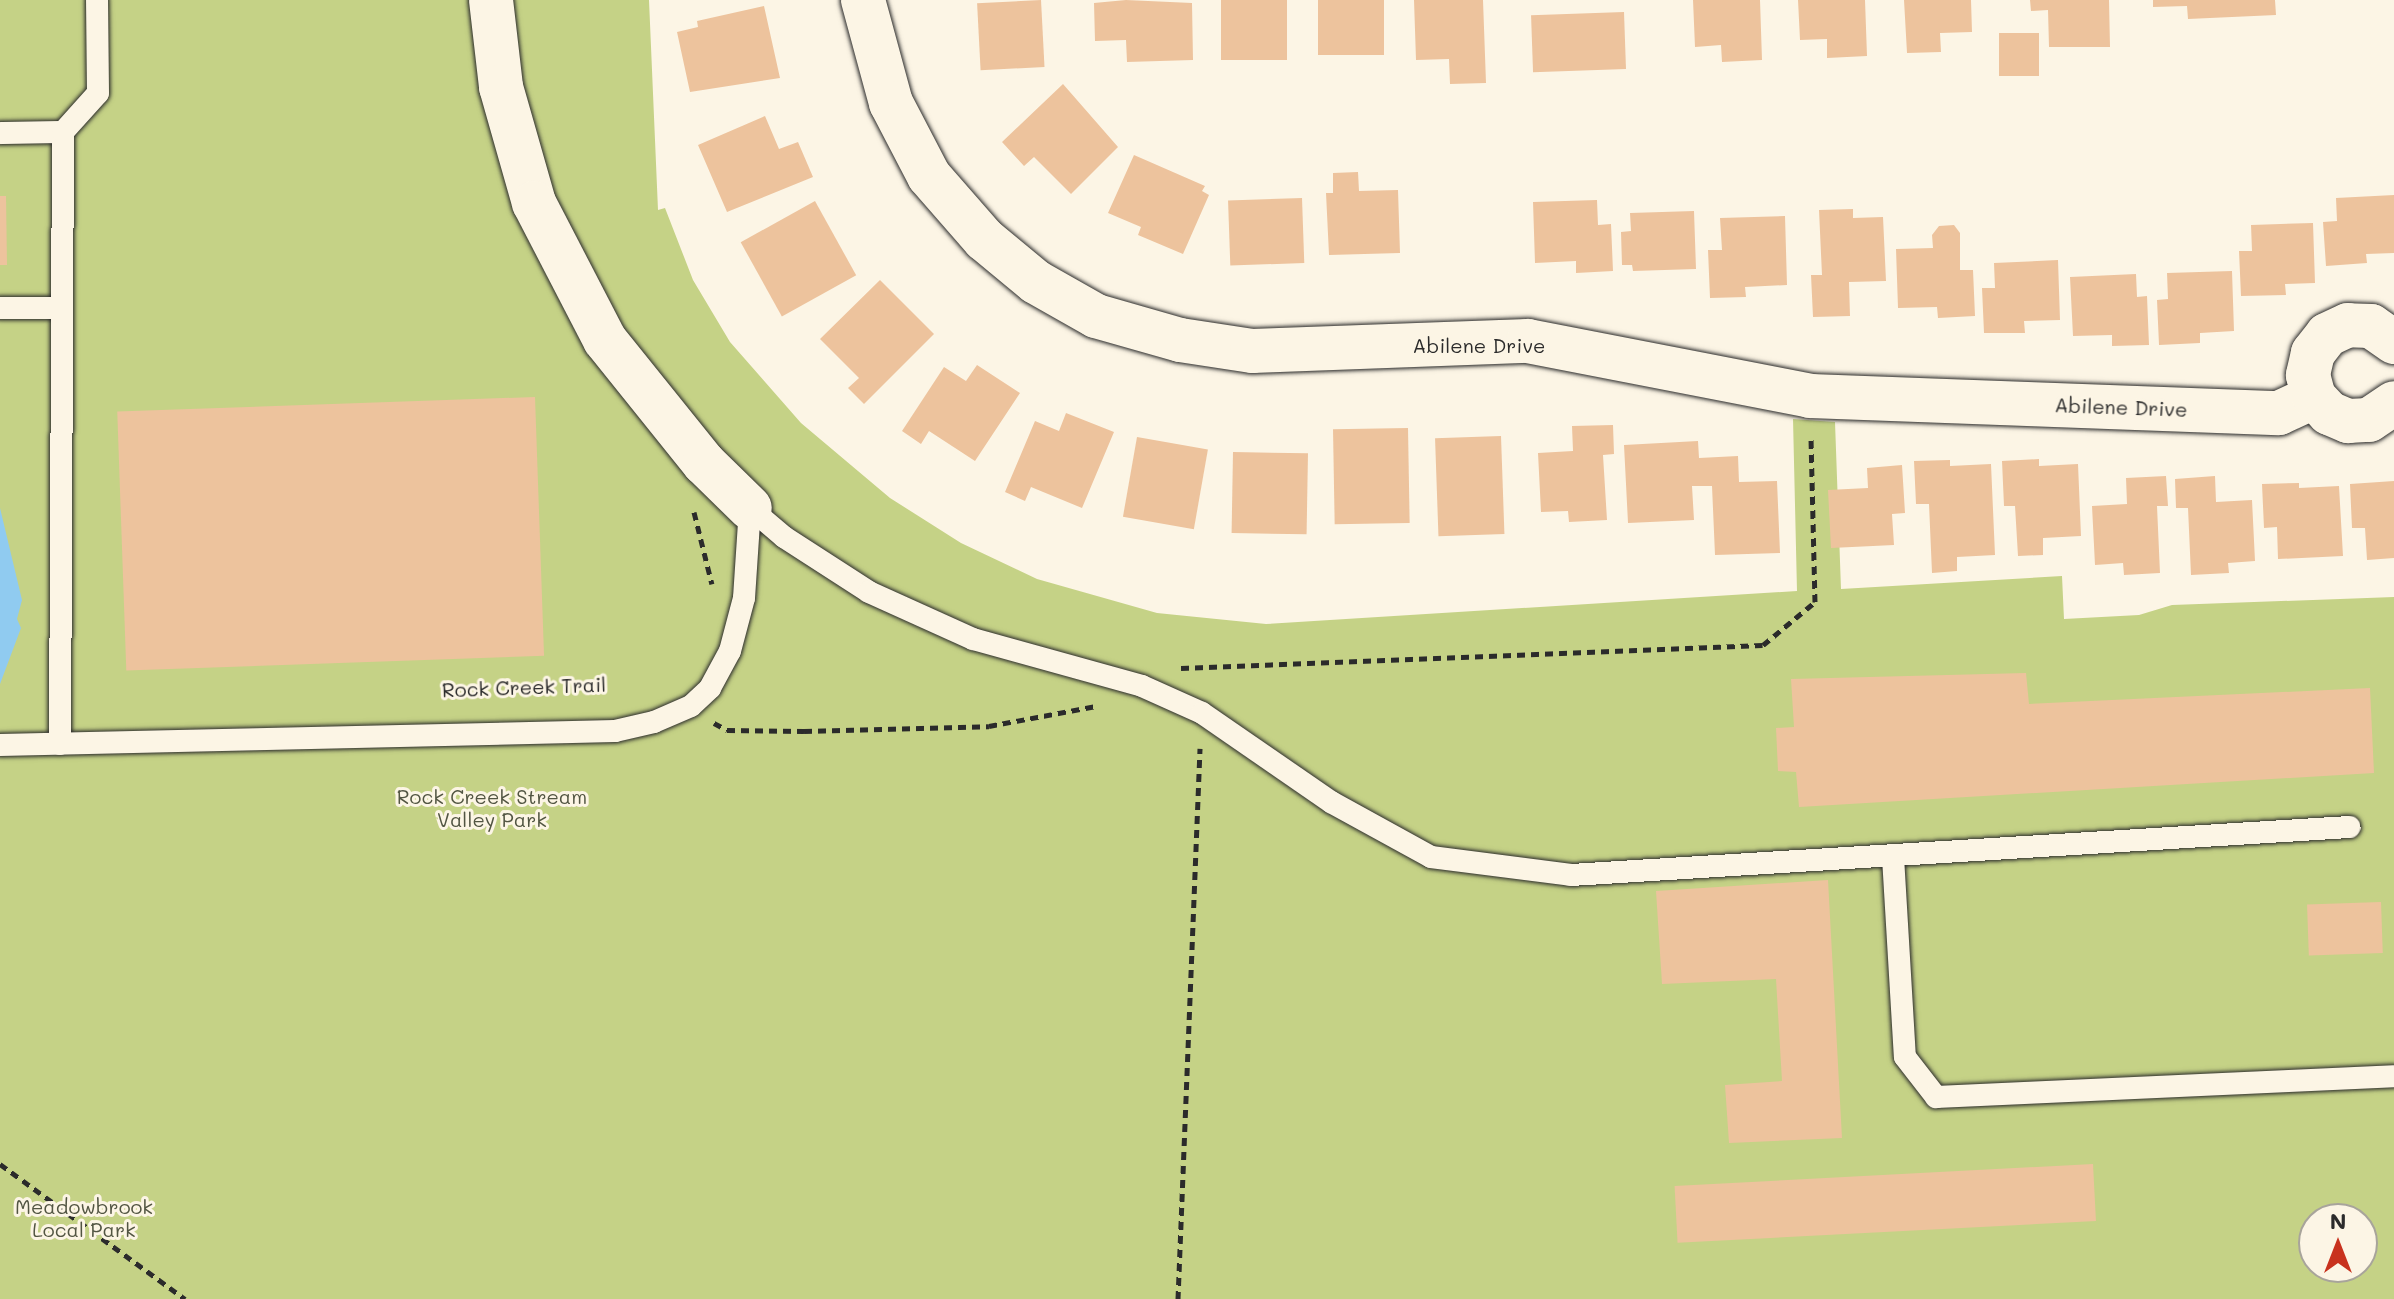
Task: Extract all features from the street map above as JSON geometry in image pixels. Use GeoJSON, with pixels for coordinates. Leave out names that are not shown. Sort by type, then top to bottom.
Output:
{"type":"FeatureCollection","features":[{"type":"Feature","properties":{"kind":"street"},"geometry":{"type":"LineString","coordinates":[[491,0],[501,87],[534,203],[605,340],[704,463],[750,508]]}},
{"type":"Feature","properties":{"kind":"street","name":"Abilene Drive"},"geometry":{"type":"LineString","coordinates":[[863,0],[891,103],[929,176],[984,239],[1036,282],[1096,316],[1180,340],[1252,351],[1528,341],[1810,396],[2279,413],[2314,397]]}},
{"type":"Feature","properties":{"kind":"street"},"geometry":{"type":"LineString","coordinates":[[2394,342],[2371,326],[2348,325],[2327,335],[2313,353],[2308,375],[2314,397],[2329,413],[2348,421],[2369,420],[2394,403]]}},
{"type":"Feature","properties":{"kind":"lane"},"geometry":{"type":"LineString","coordinates":[[60,744],[63,132],[98,93],[97,0]]}},
{"type":"Feature","properties":{"kind":"lane"},"geometry":{"type":"LineString","coordinates":[[0,133],[63,132]]}},
{"type":"Feature","properties":{"kind":"lane"},"geometry":{"type":"LineString","coordinates":[[0,308],[62,308]]}},
{"type":"Feature","properties":{"kind":"lane"},"geometry":{"type":"LineString","coordinates":[[750,508],[784,537],[869,592],[973,639],[1142,686],[1202,713],[1331,802],[1431,857],[1571,875],[2350,827]]}},
{"type":"Feature","properties":{"kind":"lane"},"geometry":{"type":"LineString","coordinates":[[0,745],[615,731],[654,722],[691,706],[710,688],[730,651],[744,598],[750,508]]}},
{"type":"Feature","properties":{"kind":"lane"},"geometry":{"type":"LineString","coordinates":[[1893,857],[1905,1057],[1936,1097],[2394,1076]]}},
{"type":"Feature","properties":{"kind":"path"},"geometry":{"type":"LineString","coordinates":[[1173,669],[1763,645],[1815,602],[1810,396]]}},
{"type":"Feature","properties":{"kind":"path"},"geometry":{"type":"LineString","coordinates":[[687,498],[705,544],[712,594]]}},
{"type":"Feature","properties":{"kind":"path"},"geometry":{"type":"LineString","coordinates":[[706,718],[727,730],[989,726],[1107,703]]}},
{"type":"Feature","properties":{"kind":"path"},"geometry":{"type":"LineString","coordinates":[[1178,1299],[1202,713]]}},
{"type":"Feature","properties":{"kind":"path"},"geometry":{"type":"LineString","coordinates":[[0,1164],[185,1299]]}},
{"type":"Feature","properties":{"kind":"green space","name":"Rock Creek Stream Valley Park"},"geometry":{"type":"Polygon","coordinates":[[[0,0],[649,0],[658,210],[665,208],[693,280],[730,342],[801,423],[890,498],[961,543],[1037,579],[1157,613],[1266,624],[1797,591],[1793,419],[1835,422],[1841,589],[2062,576],[2064,619],[2139,615],[2172,605],[2394,597],[2394,1299],[0,1299],[0,0]]]}},
{"type":"Feature","properties":{"kind":"water"},"geometry":{"type":"Polygon","coordinates":[[[0,508],[22,600],[17,619],[21,628],[0,684],[0,508]]]}},
{"type":"Feature","properties":{"kind":"building"},"geometry":{"type":"Polygon","coordinates":[[[1041,0],[1045,67],[981,70],[977,3],[1041,0]]]}},
{"type":"Feature","properties":{"kind":"building"},"geometry":{"type":"Polygon","coordinates":[[[1126,0],[1192,3],[1193,60],[1127,62],[1126,40],[1095,41],[1094,3],[1126,0]]]}},
{"type":"Feature","properties":{"kind":"building"},"geometry":{"type":"Polygon","coordinates":[[[1221,0],[1287,0],[1287,60],[1221,60],[1221,0]]]}},
{"type":"Feature","properties":{"kind":"building"},"geometry":{"type":"Polygon","coordinates":[[[1318,0],[1384,0],[1384,55],[1318,55],[1318,0]]]}},
{"type":"Feature","properties":{"kind":"building"},"geometry":{"type":"Polygon","coordinates":[[[1414,0],[1483,0],[1486,83],[1450,84],[1449,59],[1416,60],[1414,0]]]}},
{"type":"Feature","properties":{"kind":"building"},"geometry":{"type":"Polygon","coordinates":[[[1693,0],[1760,0],[1762,60],[1722,62],[1721,45],[1695,47],[1693,0]]]}},
{"type":"Feature","properties":{"kind":"building"},"geometry":{"type":"Polygon","coordinates":[[[1798,0],[1865,0],[1867,56],[1827,58],[1827,39],[1800,40],[1798,0]]]}},
{"type":"Feature","properties":{"kind":"building"},"geometry":{"type":"Polygon","coordinates":[[[1904,0],[1971,0],[1972,32],[1940,33],[1941,52],[1907,53],[1904,0]]]}},
{"type":"Feature","properties":{"kind":"building"},"geometry":{"type":"Polygon","coordinates":[[[2030,0],[2109,0],[2110,47],[2049,47],[2048,10],[2031,11],[2030,0]]]}},
{"type":"Feature","properties":{"kind":"building"},"geometry":{"type":"Polygon","coordinates":[[[2153,0],[2275,0],[2276,15],[2188,19],[2187,6],[2153,7],[2153,0]]]}},
{"type":"Feature","properties":{"kind":"building"},"geometry":{"type":"Polygon","coordinates":[[[764,6],[780,78],[690,92],[677,32],[698,27],[697,21],[764,6]]]}},
{"type":"Feature","properties":{"kind":"building"},"geometry":{"type":"Polygon","coordinates":[[[1624,12],[1626,69],[1533,72],[1531,15],[1624,12]]]}},
{"type":"Feature","properties":{"kind":"building"},"geometry":{"type":"Polygon","coordinates":[[[1999,33],[2039,33],[2039,76],[1999,76],[1999,33]]]}},
{"type":"Feature","properties":{"kind":"building"},"geometry":{"type":"Polygon","coordinates":[[[1063,84],[1118,147],[1071,194],[1034,157],[1024,166],[1002,142],[1063,84]]]}},
{"type":"Feature","properties":{"kind":"building"},"geometry":{"type":"Polygon","coordinates":[[[765,116],[779,149],[798,142],[813,177],[727,212],[698,145],[765,116]]]}},
{"type":"Feature","properties":{"kind":"building"},"geometry":{"type":"Polygon","coordinates":[[[1134,155],[1205,186],[1202,191],[1209,195],[1183,254],[1138,235],[1141,227],[1108,213],[1134,155]]]}},
{"type":"Feature","properties":{"kind":"building"},"geometry":{"type":"Polygon","coordinates":[[[1358,172],[1359,191],[1398,190],[1400,253],[1329,255],[1326,193],[1333,193],[1333,173],[1358,172]]]}},
{"type":"Feature","properties":{"kind":"building"},"geometry":{"type":"Polygon","coordinates":[[[2394,195],[2394,253],[2366,254],[2367,263],[2326,266],[2323,222],[2337,221],[2336,198],[2394,195]]]}},
{"type":"Feature","properties":{"kind":"building"},"geometry":{"type":"Polygon","coordinates":[[[0,196],[6,196],[7,265],[0,265],[0,196]]]}},
{"type":"Feature","properties":{"kind":"building"},"geometry":{"type":"Polygon","coordinates":[[[1302,198],[1304,263],[1230,266],[1228,201],[1302,198]]]}},
{"type":"Feature","properties":{"kind":"building"},"geometry":{"type":"Polygon","coordinates":[[[1597,200],[1598,225],[1611,224],[1613,271],[1576,273],[1576,261],[1535,263],[1533,202],[1597,200]]]}},
{"type":"Feature","properties":{"kind":"building"},"geometry":{"type":"Polygon","coordinates":[[[815,201],[856,275],[782,317],[741,242],[815,201]]]}},
{"type":"Feature","properties":{"kind":"building"},"geometry":{"type":"Polygon","coordinates":[[[1853,209],[1853,218],[1883,217],[1886,281],[1849,282],[1850,316],[1813,317],[1811,275],[1822,275],[1819,210],[1853,209]]]}},
{"type":"Feature","properties":{"kind":"building"},"geometry":{"type":"Polygon","coordinates":[[[1694,211],[1696,269],[1633,271],[1632,265],[1622,265],[1621,232],[1631,231],[1630,213],[1694,211]]]}},
{"type":"Feature","properties":{"kind":"building"},"geometry":{"type":"Polygon","coordinates":[[[1785,216],[1787,285],[1745,287],[1746,297],[1710,298],[1708,250],[1722,250],[1720,218],[1785,216]]]}},
{"type":"Feature","properties":{"kind":"building"},"geometry":{"type":"Polygon","coordinates":[[[2313,223],[2315,283],[2285,284],[2286,295],[2241,296],[2239,251],[2252,251],[2251,225],[2313,223]]]}},
{"type":"Feature","properties":{"kind":"building"},"geometry":{"type":"Polygon","coordinates":[[[1954,225],[1960,233],[1960,270],[1973,270],[1975,316],[1938,318],[1937,307],[1898,308],[1896,249],[1933,248],[1932,235],[1939,226],[1954,225]]]}},
{"type":"Feature","properties":{"kind":"building"},"geometry":{"type":"Polygon","coordinates":[[[2058,260],[2060,320],[2024,321],[2025,333],[1984,333],[1982,288],[1995,288],[1994,263],[2058,260]]]}},
{"type":"Feature","properties":{"kind":"building"},"geometry":{"type":"Polygon","coordinates":[[[2232,271],[2234,331],[2200,333],[2200,343],[2159,345],[2157,300],[2168,299],[2167,273],[2232,271]]]}},
{"type":"Feature","properties":{"kind":"building"},"geometry":{"type":"Polygon","coordinates":[[[2136,274],[2137,297],[2147,296],[2149,345],[2112,346],[2112,335],[2073,336],[2070,277],[2136,274]]]}},
{"type":"Feature","properties":{"kind":"building"},"geometry":{"type":"Polygon","coordinates":[[[880,280],[934,334],[864,404],[848,388],[859,378],[820,339],[880,280]]]}},
{"type":"Feature","properties":{"kind":"building"},"geometry":{"type":"Polygon","coordinates":[[[977,365],[1020,393],[975,461],[929,431],[921,444],[902,431],[944,367],[966,381],[977,365]]]}},
{"type":"Feature","properties":{"kind":"building"},"geometry":{"type":"Polygon","coordinates":[[[535,397],[544,656],[126,670],[117,412],[535,397]]]}},
{"type":"Feature","properties":{"kind":"building"},"geometry":{"type":"Polygon","coordinates":[[[1066,413],[1114,432],[1082,508],[1031,487],[1025,501],[1005,492],[1035,421],[1059,431],[1066,413]]]}},
{"type":"Feature","properties":{"kind":"building"},"geometry":{"type":"Polygon","coordinates":[[[1613,425],[1614,454],[1603,455],[1607,520],[1569,522],[1568,511],[1541,512],[1538,453],[1573,451],[1572,426],[1613,425]]]}},
{"type":"Feature","properties":{"kind":"building"},"geometry":{"type":"Polygon","coordinates":[[[1408,428],[1410,523],[1335,524],[1333,429],[1408,428]]]}},
{"type":"Feature","properties":{"kind":"building"},"geometry":{"type":"Polygon","coordinates":[[[1501,436],[1504,534],[1438,536],[1435,438],[1501,436]]]}},
{"type":"Feature","properties":{"kind":"building"},"geometry":{"type":"Polygon","coordinates":[[[1137,437],[1208,450],[1194,529],[1123,517],[1137,437]]]}},
{"type":"Feature","properties":{"kind":"building"},"geometry":{"type":"Polygon","coordinates":[[[1698,441],[1699,458],[1738,456],[1739,482],[1777,481],[1780,553],[1715,555],[1712,486],[1692,486],[1694,520],[1628,523],[1624,445],[1698,441]]]}},
{"type":"Feature","properties":{"kind":"building"},"geometry":{"type":"Polygon","coordinates":[[[1233,452],[1308,453],[1307,534],[1232,533],[1233,452]]]}},
{"type":"Feature","properties":{"kind":"building"},"geometry":{"type":"Polygon","coordinates":[[[2039,459],[2039,466],[2078,464],[2081,536],[2043,538],[2043,555],[2018,556],[2015,506],[2004,506],[2002,461],[2039,459]]]}},
{"type":"Feature","properties":{"kind":"building"},"geometry":{"type":"Polygon","coordinates":[[[1950,460],[1950,466],[1991,464],[1995,555],[1957,557],[1957,571],[1932,573],[1929,504],[1916,504],[1914,461],[1950,460]]]}},
{"type":"Feature","properties":{"kind":"building"},"geometry":{"type":"Polygon","coordinates":[[[1902,465],[1905,513],[1892,514],[1894,545],[1831,548],[1828,490],[1868,488],[1867,468],[1902,465]]]}},
{"type":"Feature","properties":{"kind":"building"},"geometry":{"type":"Polygon","coordinates":[[[2166,476],[2168,506],[2157,506],[2160,573],[2124,575],[2123,563],[2095,565],[2092,506],[2127,504],[2126,478],[2166,476]]]}},
{"type":"Feature","properties":{"kind":"building"},"geometry":{"type":"Polygon","coordinates":[[[2215,476],[2216,502],[2252,500],[2255,561],[2228,563],[2229,573],[2191,575],[2188,508],[2176,508],[2175,479],[2215,476]]]}},
{"type":"Feature","properties":{"kind":"building"},"geometry":{"type":"Polygon","coordinates":[[[2394,481],[2394,558],[2367,560],[2365,528],[2352,528],[2350,484],[2394,481]]]}},
{"type":"Feature","properties":{"kind":"building"},"geometry":{"type":"Polygon","coordinates":[[[2299,483],[2299,488],[2339,486],[2343,556],[2278,559],[2277,527],[2264,528],[2262,484],[2299,483]]]}},
{"type":"Feature","properties":{"kind":"building"},"geometry":{"type":"Polygon","coordinates":[[[2026,673],[2029,704],[2370,688],[2374,773],[1799,807],[1796,772],[1778,771],[1776,728],[1794,727],[1791,679],[2026,673]]]}},
{"type":"Feature","properties":{"kind":"building"},"geometry":{"type":"Polygon","coordinates":[[[1828,880],[1842,1138],[1729,1143],[1725,1085],[1782,1081],[1776,979],[1662,984],[1656,891],[1828,880]]]}},
{"type":"Feature","properties":{"kind":"building"},"geometry":{"type":"Polygon","coordinates":[[[2381,902],[2383,953],[2309,956],[2307,905],[2381,902]]]}},
{"type":"Feature","properties":{"kind":"building"},"geometry":{"type":"Polygon","coordinates":[[[2093,1164],[2096,1221],[1678,1243],[1675,1186],[2093,1164]]]}},
{"type":"Feature","properties":{"kind":"park label","name":"Meadowbrook Local Park"},"geometry":{"type":"Point","coordinates":[84,1218]}}]}
